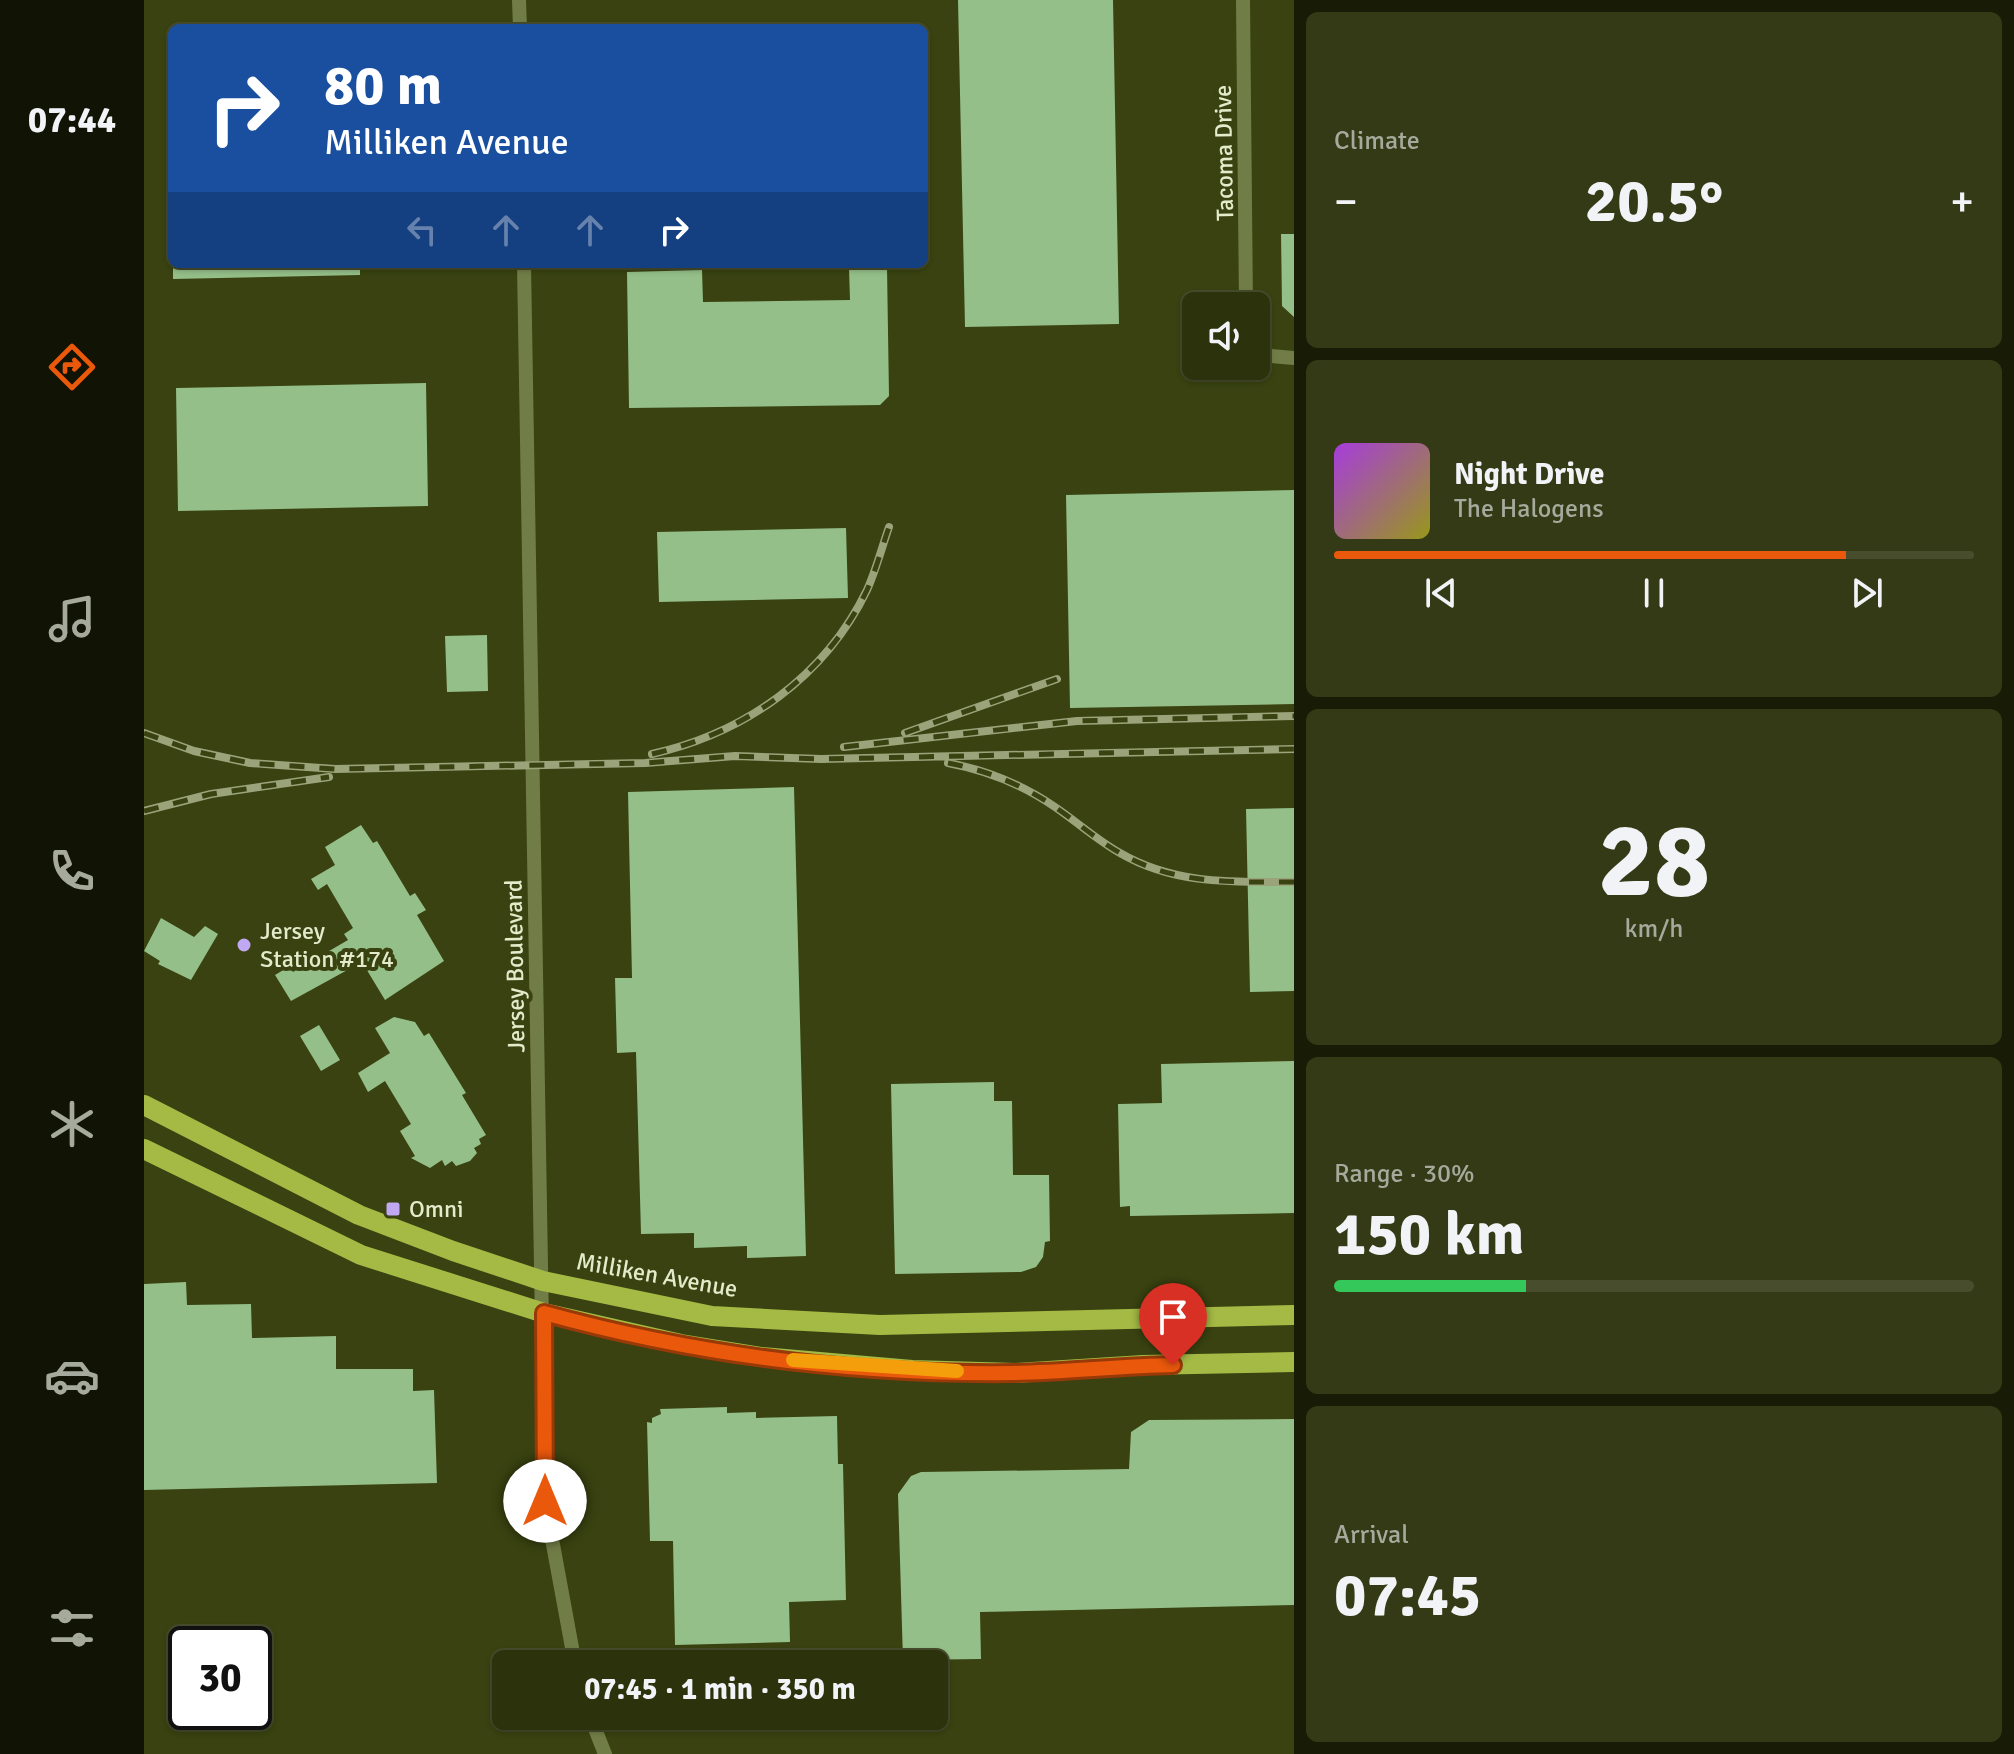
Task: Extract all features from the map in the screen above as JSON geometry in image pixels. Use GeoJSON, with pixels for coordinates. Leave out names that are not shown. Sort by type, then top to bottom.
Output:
{"type":"FeatureCollection","features":[{"type":"Feature","properties":{"kind":"main road","name":"Milliken Avenue"},"geometry":{"type":"LineString","coordinates":[[144,1105],[359,1215],[543,1281],[712,1316],[880,1325],[1294,1315]]}},
{"type":"Feature","properties":{"kind":"main road"},"geometry":{"type":"LineString","coordinates":[[144,1149],[361,1255],[544,1313],[681,1344],[762,1357],[912,1370],[1015,1373],[1143,1365],[1294,1362]]}},
{"type":"Feature","properties":{"kind":"street"},"geometry":{"type":"LineString","coordinates":[[519,0],[520,24]]}},
{"type":"Feature","properties":{"kind":"street","name":"Tacoma Drive"},"geometry":{"type":"LineString","coordinates":[[1243,0],[1246,292]]}},
{"type":"Feature","properties":{"kind":"street","name":"Jersey Boulevard"},"geometry":{"type":"LineString","coordinates":[[524,268],[545,1501],[572,1650]]}},
{"type":"Feature","properties":{"kind":"street"},"geometry":{"type":"LineString","coordinates":[[1270,355],[1294,358]]}},
{"type":"Feature","properties":{"kind":"street"},"geometry":{"type":"LineString","coordinates":[[596,1730],[605,1754]]}},
{"type":"Feature","properties":{"kind":"building"},"geometry":{"type":"Polygon","coordinates":[[[958,0],[1113,0],[1119,324],[965,327],[958,0]]]}},
{"type":"Feature","properties":{"kind":"building"},"geometry":{"type":"Polygon","coordinates":[[[1281,234],[1294,234],[1294,317],[1282,306],[1281,234]]]}},
{"type":"Feature","properties":{"kind":"building"},"geometry":{"type":"Polygon","coordinates":[[[173,268],[360,268],[360,275],[173,279],[173,268]]]}},
{"type":"Feature","properties":{"kind":"building"},"geometry":{"type":"Polygon","coordinates":[[[849,268],[887,268],[889,396],[880,405],[629,408],[627,272],[702,270],[703,302],[850,300],[849,268]]]}},
{"type":"Feature","properties":{"kind":"building"},"geometry":{"type":"Polygon","coordinates":[[[426,383],[428,506],[178,511],[176,388],[426,383]]]}},
{"type":"Feature","properties":{"kind":"building"},"geometry":{"type":"Polygon","coordinates":[[[1294,490],[1294,704],[1070,708],[1066,495],[1294,490]]]}},
{"type":"Feature","properties":{"kind":"building"},"geometry":{"type":"Polygon","coordinates":[[[846,528],[848,598],[659,602],[657,532],[846,528]]]}},
{"type":"Feature","properties":{"kind":"building"},"geometry":{"type":"Polygon","coordinates":[[[487,635],[488,691],[447,692],[445,636],[487,635]]]}},
{"type":"Feature","properties":{"kind":"building"},"geometry":{"type":"Polygon","coordinates":[[[794,787],[806,1256],[747,1258],[747,1246],[694,1248],[694,1233],[641,1234],[636,1052],[617,1053],[615,978],[632,978],[628,792],[794,787]]]}},
{"type":"Feature","properties":{"kind":"building"},"geometry":{"type":"Polygon","coordinates":[[[1294,808],[1294,991],[1250,992],[1246,809],[1294,808]]]}},
{"type":"Feature","properties":{"kind":"building"},"geometry":{"type":"Polygon","coordinates":[[[361,825],[373,843],[377,841],[410,896],[415,893],[426,910],[417,915],[444,961],[385,1000],[362,962],[291,1001],[275,975],[290,966],[293,972],[348,940],[344,934],[353,928],[327,884],[318,890],[311,879],[335,865],[325,847],[361,825]]]}},
{"type":"Feature","properties":{"kind":"building"},"geometry":{"type":"Polygon","coordinates":[[[161,918],[194,937],[205,926],[218,934],[191,980],[158,964],[160,961],[144,951],[161,918]]]}},
{"type":"Feature","properties":{"kind":"building"},"geometry":{"type":"Polygon","coordinates":[[[394,1017],[415,1022],[424,1036],[429,1033],[466,1093],[462,1095],[486,1135],[479,1139],[481,1144],[474,1148],[477,1153],[470,1161],[456,1166],[452,1161],[445,1166],[442,1160],[430,1168],[411,1158],[415,1156],[400,1131],[411,1124],[385,1081],[368,1092],[358,1073],[390,1053],[375,1028],[394,1017]]]}},
{"type":"Feature","properties":{"kind":"building"},"geometry":{"type":"Polygon","coordinates":[[[319,1025],[340,1060],[321,1071],[300,1036],[319,1025]]]}},
{"type":"Feature","properties":{"kind":"building"},"geometry":{"type":"Polygon","coordinates":[[[1294,1061],[1294,1213],[1130,1216],[1130,1206],[1120,1207],[1118,1104],[1162,1103],[1161,1064],[1294,1061]]]}},
{"type":"Feature","properties":{"kind":"building"},"geometry":{"type":"Polygon","coordinates":[[[994,1082],[994,1101],[1012,1101],[1013,1175],[1049,1175],[1050,1241],[1045,1242],[1043,1257],[1036,1267],[1021,1272],[895,1274],[891,1084],[994,1082]]]}},
{"type":"Feature","properties":{"kind":"building"},"geometry":{"type":"Polygon","coordinates":[[[186,1282],[187,1305],[251,1304],[252,1338],[336,1336],[336,1369],[413,1369],[413,1391],[434,1390],[437,1483],[144,1490],[144,1284],[186,1282]]]}},
{"type":"Feature","properties":{"kind":"building"},"geometry":{"type":"Polygon","coordinates":[[[727,1407],[727,1413],[756,1412],[756,1418],[837,1416],[838,1464],[843,1464],[846,1600],[789,1602],[790,1642],[675,1645],[673,1541],[650,1541],[647,1422],[652,1423],[652,1418],[661,1414],[660,1409],[727,1407]]]}},
{"type":"Feature","properties":{"kind":"building"},"geometry":{"type":"Polygon","coordinates":[[[1294,1419],[1294,1605],[980,1612],[981,1659],[948,1659],[948,1650],[903,1650],[898,1494],[911,1476],[921,1472],[1129,1469],[1131,1432],[1149,1420],[1294,1419]]]}},
{"type":"Feature","properties":{"kind":"railway"},"geometry":{"type":"LineString","coordinates":[[652,754],[719,732],[750,716],[805,675],[850,621],[867,590],[889,527]]}},
{"type":"Feature","properties":{"kind":"railway"},"geometry":{"type":"LineString","coordinates":[[905,733],[1057,679]]}},
{"type":"Feature","properties":{"kind":"railway"},"geometry":{"type":"LineString","coordinates":[[844,747],[1077,721],[1294,716]]}},
{"type":"Feature","properties":{"kind":"railway"},"geometry":{"type":"LineString","coordinates":[[144,733],[194,751],[250,763],[335,769],[645,763],[735,756],[821,759],[1294,749]]}},
{"type":"Feature","properties":{"kind":"railway"},"geometry":{"type":"LineString","coordinates":[[948,763],[1017,785],[1055,807],[1112,848],[1162,871],[1205,880],[1294,882]]}},
{"type":"Feature","properties":{"kind":"railway"},"geometry":{"type":"LineString","coordinates":[[144,811],[211,794],[329,777]]}},
{"type":"Feature","properties":{"kind":"slow traffic"},"geometry":{"type":"LineString","coordinates":[[793,1360],[957,1371]]}},
{"type":"Feature","properties":{"kind":"place","name":"Jersey Station #174"},"geometry":{"type":"Point","coordinates":[244,945]}},
{"type":"Feature","properties":{"kind":"place","name":"Omni"},"geometry":{"type":"Point","coordinates":[393,1209]}},
{"type":"Feature","properties":{"kind":"route"},"geometry":{"type":"LineString","coordinates":[[545,1501],[544,1313],[681,1344],[839,1365],[1015,1373],[1173,1365]]}}]}
